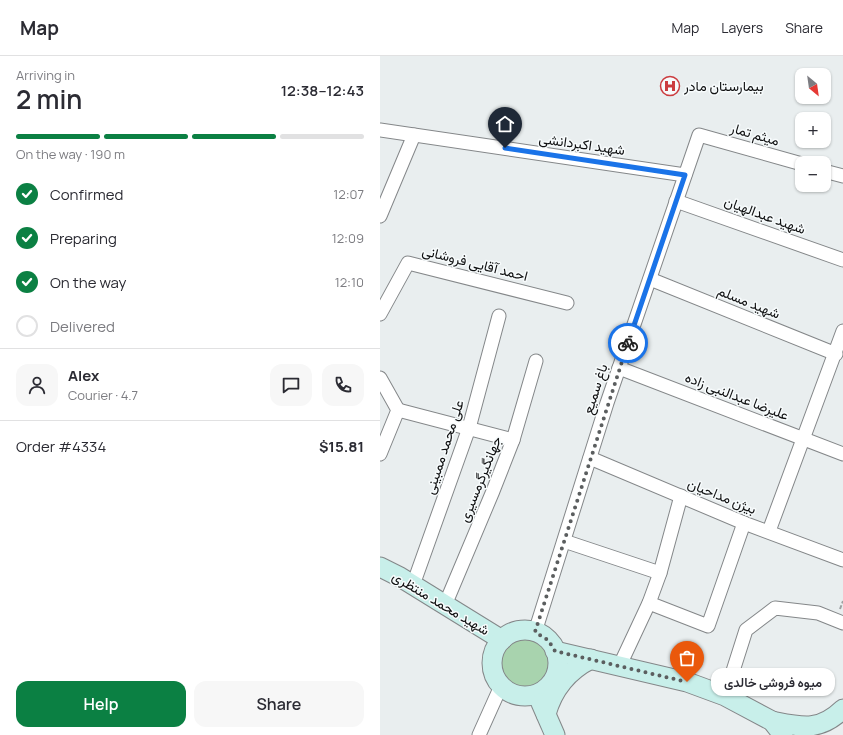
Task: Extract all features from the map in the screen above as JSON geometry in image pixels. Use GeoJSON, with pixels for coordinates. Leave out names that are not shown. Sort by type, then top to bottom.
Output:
{"type":"FeatureCollection","features":[{"type":"Feature","properties":{"kind":"main road","name":"شهید محمد منتظری"},"geometry":{"type":"LineString","coordinates":[[380,567],[413,585],[502,640]]}},
{"type":"Feature","properties":{"kind":"main road"},"geometry":{"type":"LineString","coordinates":[[525,630],[535,632],[548,640],[555,651],[558,664],[555,676],[548,687],[537,694],[524,696],[512,694],[501,686],[494,676],[492,663],[494,650],[502,640],[512,633],[525,630]]}},
{"type":"Feature","properties":{"kind":"main road"},"geometry":{"type":"LineString","coordinates":[[555,651],[675,678],[725,696],[778,728],[819,726],[834,718],[843,709]]}},
{"type":"Feature","properties":{"kind":"main road"},"geometry":{"type":"LineString","coordinates":[[546,714],[552,697],[561,682],[574,669],[591,659]]}},
{"type":"Feature","properties":{"kind":"main road"},"geometry":{"type":"LineString","coordinates":[[537,694],[556,735]]}},
{"type":"Feature","properties":{"kind":"street","name":"شهید اکبردانشی"},"geometry":{"type":"LineString","coordinates":[[380,130],[685,175]]}},
{"type":"Feature","properties":{"kind":"street"},"geometry":{"type":"LineString","coordinates":[[380,216],[414,135]]}},
{"type":"Feature","properties":{"kind":"street","name":"باغ سمیع"},"geometry":{"type":"LineString","coordinates":[[535,632],[619,368],[699,135]]}},
{"type":"Feature","properties":{"kind":"street","name":"میثم تمار"},"geometry":{"type":"LineString","coordinates":[[699,135],[795,162]]}},
{"type":"Feature","properties":{"kind":"street"},"geometry":{"type":"LineString","coordinates":[[831,173],[843,176]]}},
{"type":"Feature","properties":{"kind":"street","name":"شهید عبدالهیان"},"geometry":{"type":"LineString","coordinates":[[676,201],[843,260]]}},
{"type":"Feature","properties":{"kind":"street","name":"احمد آقایی فروشانی"},"geometry":{"type":"LineString","coordinates":[[380,314],[408,263],[567,303]]}},
{"type":"Feature","properties":{"kind":"street","name":"شهید مسلم"},"geometry":{"type":"LineString","coordinates":[[650,279],[836,354]]}},
{"type":"Feature","properties":{"kind":"street","name":"علی محمد ممبینی"},"geometry":{"type":"LineString","coordinates":[[413,585],[469,428],[499,316]]}},
{"type":"Feature","properties":{"kind":"street"},"geometry":{"type":"LineString","coordinates":[[769,531],[802,439],[836,354],[843,331]]}},
{"type":"Feature","properties":{"kind":"street","name":"جهانگیرگرمسیری"},"geometry":{"type":"LineString","coordinates":[[445,605],[493,491],[512,440],[536,361]]}},
{"type":"Feature","properties":{"kind":"street","name":"علیرضا عبدالنبی زاده"},"geometry":{"type":"LineString","coordinates":[[619,368],[843,454]]}},
{"type":"Feature","properties":{"kind":"street"},"geometry":{"type":"LineString","coordinates":[[380,378],[398,410],[512,440]]}},
{"type":"Feature","properties":{"kind":"street"},"geometry":{"type":"LineString","coordinates":[[380,454],[398,410]]}},
{"type":"Feature","properties":{"kind":"street","name":"بیژن مداحیان"},"geometry":{"type":"LineString","coordinates":[[590,458],[744,523],[769,531],[843,560]]}},
{"type":"Feature","properties":{"kind":"street"},"geometry":{"type":"LineString","coordinates":[[620,665],[649,603],[660,573],[681,496]]}},
{"type":"Feature","properties":{"kind":"street"},"geometry":{"type":"LineString","coordinates":[[649,603],[708,626],[744,523]]}},
{"type":"Feature","properties":{"kind":"street"},"geometry":{"type":"LineString","coordinates":[[564,541],[660,573]]}},
{"type":"Feature","properties":{"kind":"street"},"geometry":{"type":"LineString","coordinates":[[725,696],[746,630],[775,608],[818,613],[843,622]]}},
{"type":"Feature","properties":{"kind":"street"},"geometry":{"type":"LineString","coordinates":[[479,735],[501,686]]}},
{"type":"Feature","properties":{"kind":"green space"},"geometry":{"type":"Polygon","coordinates":[[[525,638],[534,640],[545,649],[550,663],[548,672],[539,683],[525,688],[516,686],[505,677],[500,663],[502,654],[511,643],[525,638]]]}},
{"type":"Feature","properties":{"kind":"way so far"},"geometry":{"type":"LineString","coordinates":[[628,343],[607,403],[535,632],[548,640],[555,651],[620,665],[687,682]]}},
{"type":"Feature","properties":{"kind":"place","name":"بیمارستان مادر"},"geometry":{"type":"Point","coordinates":[670,86]}},
{"type":"Feature","properties":{"kind":"place","name":"میوه فروشی خالدی"},"geometry":{"type":"Point","coordinates":[687,682]}},
{"type":"Feature","properties":{"kind":"route"},"geometry":{"type":"LineString","coordinates":[[505,148],[685,175],[628,343]]}}]}
